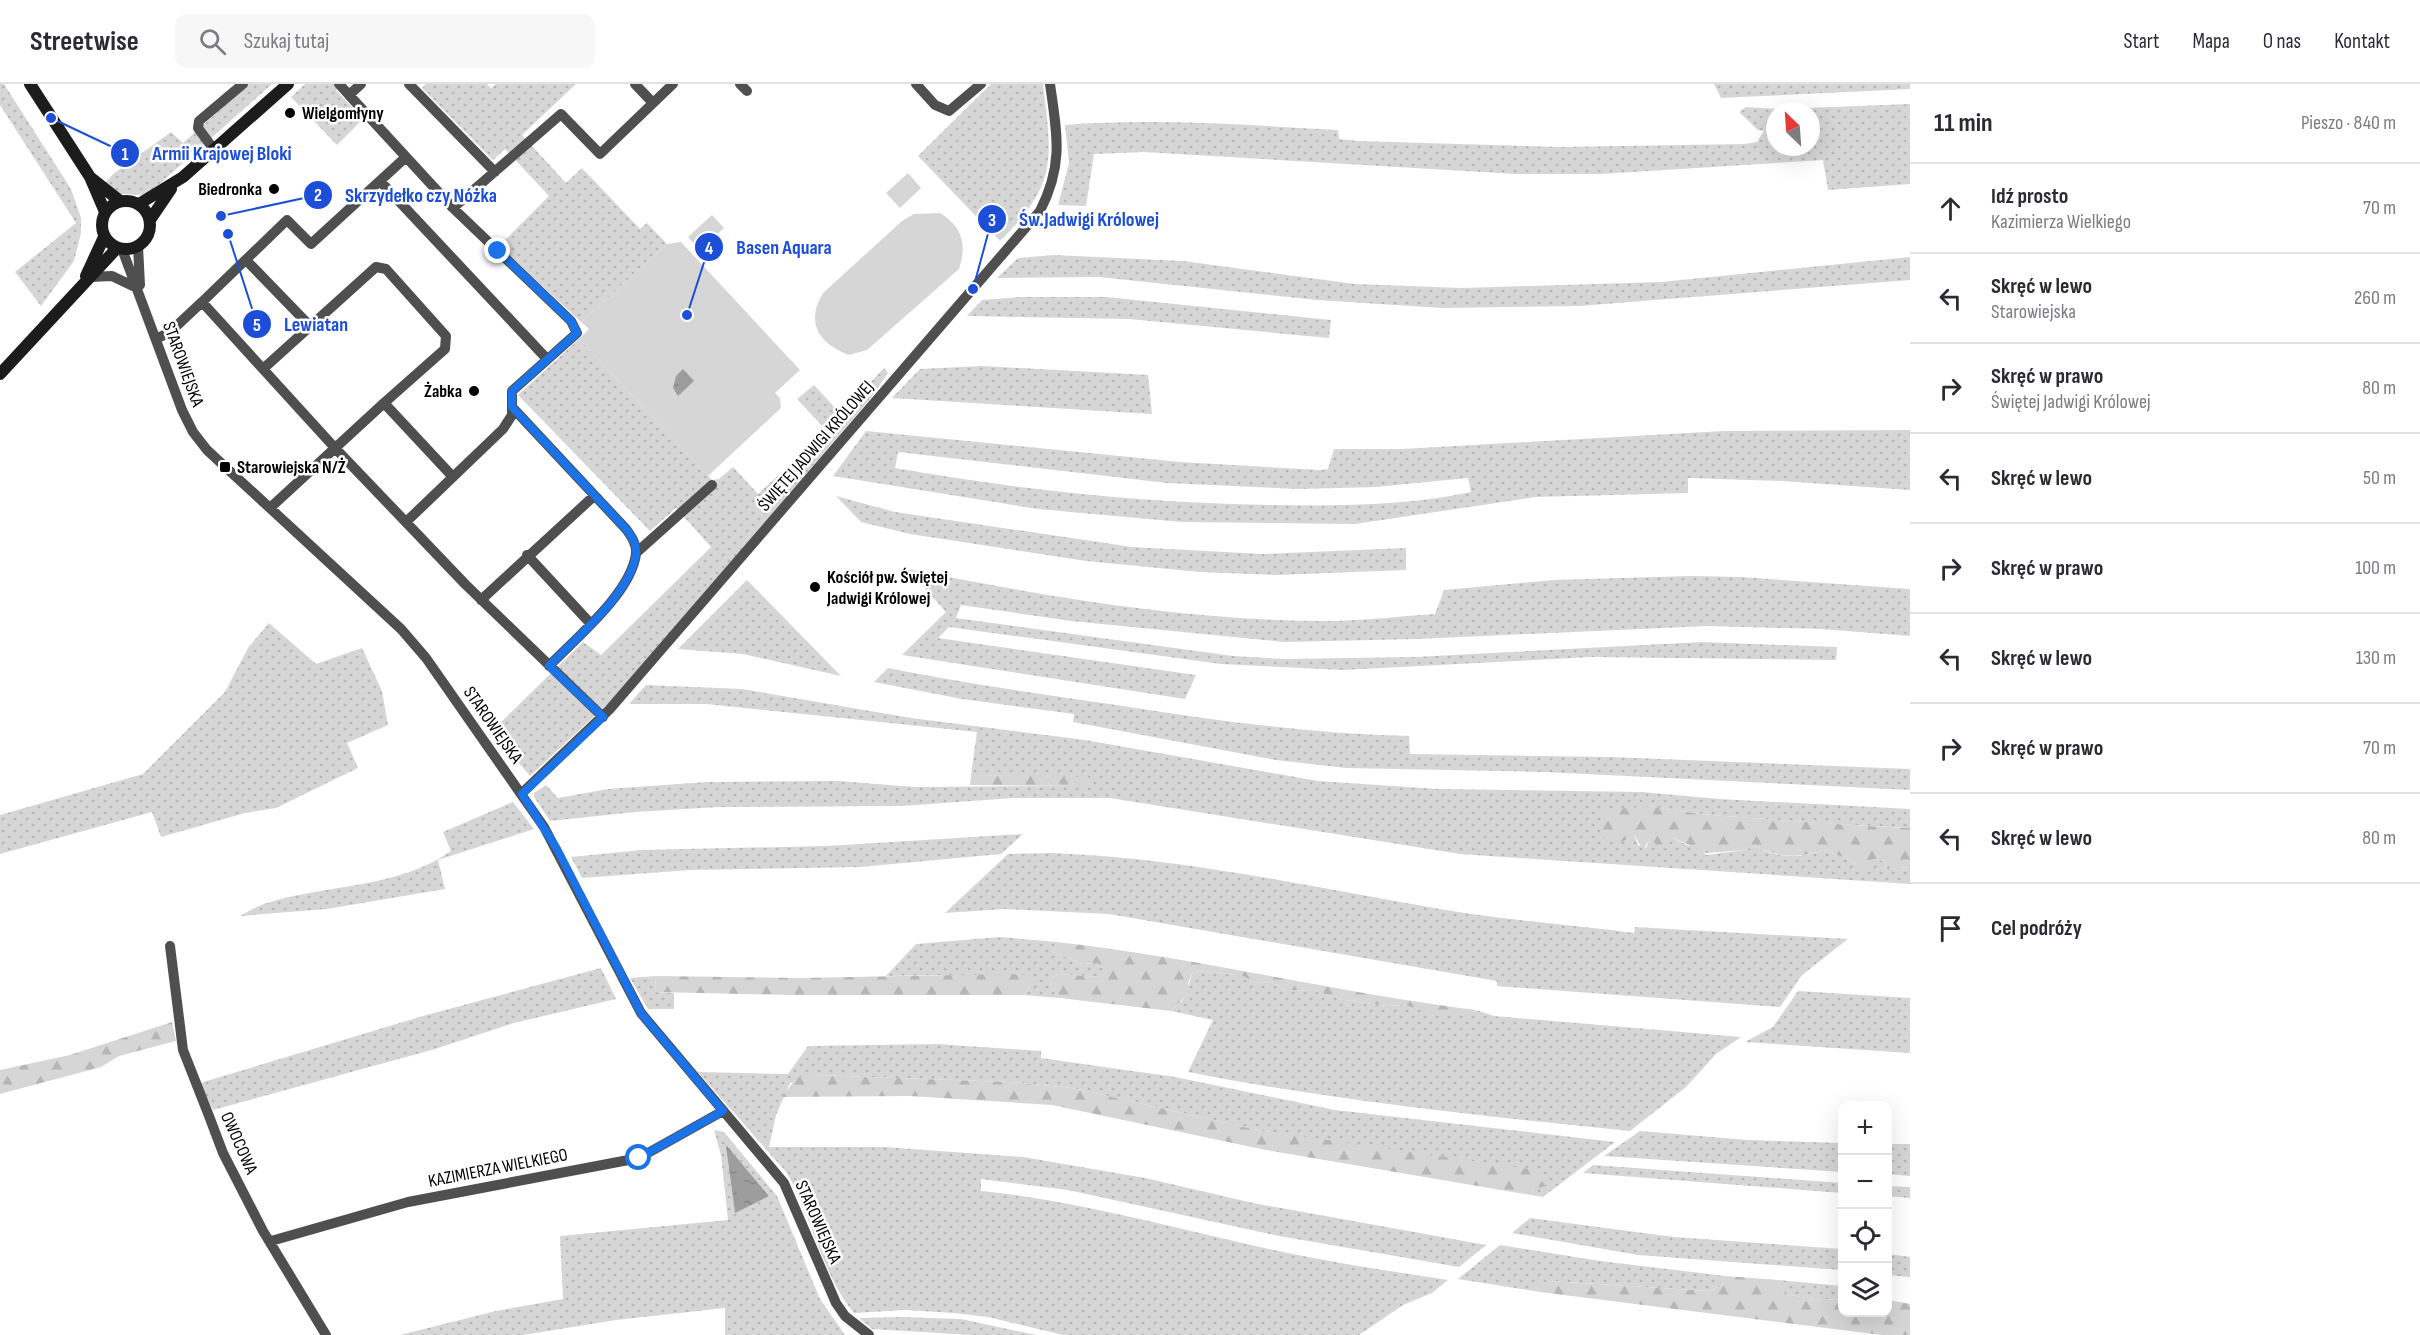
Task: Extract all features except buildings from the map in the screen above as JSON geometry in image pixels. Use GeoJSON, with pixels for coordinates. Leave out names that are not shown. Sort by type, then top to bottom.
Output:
{"type":"FeatureCollection","features":[{"type":"Feature","properties":{"kind":"street"},"geometry":{"type":"LineString","coordinates":[[30,84],[90,177],[105,212]]}},
{"type":"Feature","properties":{"kind":"street"},"geometry":{"type":"LineString","coordinates":[[216,151],[198,128],[199,122],[233,88],[243,84]]}},
{"type":"Feature","properties":{"kind":"street"},"geometry":{"type":"LineString","coordinates":[[90,177],[120,201],[139,204],[176,182],[216,151],[288,84]]}},
{"type":"Feature","properties":{"kind":"street"},"geometry":{"type":"LineString","coordinates":[[339,84],[453,208],[576,327],[577,333],[512,391],[512,415],[503,429],[406,522]]}},
{"type":"Feature","properties":{"kind":"street"},"geometry":{"type":"LineString","coordinates":[[349,95],[361,84]]}},
{"type":"Feature","properties":{"kind":"street"},"geometry":{"type":"LineString","coordinates":[[410,84],[495,172]]}},
{"type":"Feature","properties":{"kind":"street"},"geometry":{"type":"LineString","coordinates":[[635,84],[653,103]]}},
{"type":"Feature","properties":{"kind":"street"},"geometry":{"type":"LineString","coordinates":[[453,208],[561,114],[600,154],[673,84]]}},
{"type":"Feature","properties":{"kind":"street"},"geometry":{"type":"LineString","coordinates":[[916,84],[935,105],[949,111],[981,84]]}},
{"type":"Feature","properties":{"kind":"street","name":"ŚWIĘTEJ JADWIGI KRÓLOWEJ"},"geometry":{"type":"LineString","coordinates":[[522,794],[603,717],[1040,211],[1054,181],[1059,148],[1050,84]]}},
{"type":"Feature","properties":{"kind":"street"},"geometry":{"type":"LineString","coordinates":[[156,339],[170,332],[287,220],[311,244],[406,157]]}},
{"type":"Feature","properties":{"kind":"street"},"geometry":{"type":"LineString","coordinates":[[0,374],[87,280],[120,249],[138,246],[149,235],[150,220],[176,182]]}},
{"type":"Feature","properties":{"kind":"street"},"geometry":{"type":"LineString","coordinates":[[380,182],[547,359]]}},
{"type":"Feature","properties":{"kind":"street"},"geometry":{"type":"LineString","coordinates":[[87,280],[104,237],[102,220],[105,212],[120,201]]}},
{"type":"Feature","properties":{"kind":"street"},"geometry":{"type":"LineString","coordinates":[[139,204],[150,220]]}},
{"type":"Feature","properties":{"kind":"street"},"geometry":{"type":"LineString","coordinates":[[104,237],[120,249]]}},
{"type":"Feature","properties":{"kind":"street"},"geometry":{"type":"LineString","coordinates":[[138,246],[139,292]]}},
{"type":"Feature","properties":{"kind":"street","name":"STAROWIEJSKA"},"geometry":{"type":"LineString","coordinates":[[120,249],[139,292],[182,410],[193,432],[207,450],[414,643],[522,794],[557,849],[641,1013],[784,1183],[836,1303],[845,1316],[869,1335]]}},
{"type":"Feature","properties":{"kind":"street"},"geometry":{"type":"LineString","coordinates":[[246,260],[310,326]]}},
{"type":"Feature","properties":{"kind":"street"},"geometry":{"type":"LineString","coordinates":[[264,368],[376,267],[386,269],[446,336],[448,342],[445,349],[270,508]]}},
{"type":"Feature","properties":{"kind":"street"},"geometry":{"type":"LineString","coordinates":[[87,280],[112,276],[139,292]]}},
{"type":"Feature","properties":{"kind":"street"},"geometry":{"type":"LineString","coordinates":[[202,302],[335,448],[481,600],[603,717]]}},
{"type":"Feature","properties":{"kind":"street"},"geometry":{"type":"LineString","coordinates":[[384,403],[453,477]]}},
{"type":"Feature","properties":{"kind":"street"},"geometry":{"type":"LineString","coordinates":[[512,407],[626,529],[635,543],[636,553],[631,570],[619,592],[549,666]]}},
{"type":"Feature","properties":{"kind":"street"},"geometry":{"type":"LineString","coordinates":[[636,553],[655,539],[712,485]]}},
{"type":"Feature","properties":{"kind":"street"},"geometry":{"type":"LineString","coordinates":[[481,600],[594,495]]}},
{"type":"Feature","properties":{"kind":"street"},"geometry":{"type":"LineString","coordinates":[[527,555],[590,623]]}},
{"type":"Feature","properties":{"kind":"street","name":"OWOCOWA"},"geometry":{"type":"LineString","coordinates":[[170,946],[183,1050],[223,1153],[294,1285],[326,1335]]}},
{"type":"Feature","properties":{"kind":"street","name":"KAZIMIERZA WIELKIEGO"},"geometry":{"type":"LineString","coordinates":[[271,1241],[408,1202],[639,1158],[723,1111]]}},
{"type":"Feature","properties":{"kind":"green space"},"geometry":{"type":"Polygon","coordinates":[[[0,84],[4,84],[71,189],[81,218],[81,233],[74,261],[41,306],[15,272],[76,223],[0,105],[0,84]]]}},
{"type":"Feature","properties":{"kind":"green space"},"geometry":{"type":"Polygon","coordinates":[[[249,84],[272,84],[147,195],[120,194],[105,183],[113,174],[171,132],[183,143],[249,84]]]}},
{"type":"Feature","properties":{"kind":"green space"},"geometry":{"type":"Polygon","coordinates":[[[305,84],[341,84],[336,90],[363,119],[337,145],[291,97],[305,84]]]}},
{"type":"Feature","properties":{"kind":"green space"},"geometry":{"type":"Polygon","coordinates":[[[426,84],[487,84],[491,88],[496,84],[576,84],[522,135],[566,183],[582,168],[640,229],[647,223],[667,244],[581,322],[507,253],[510,250],[503,242],[549,196],[505,149],[493,160],[422,88],[426,84]]]}},
{"type":"Feature","properties":{"kind":"green space"},"geometry":{"type":"Polygon","coordinates":[[[991,84],[1043,84],[1048,132],[1047,169],[1041,186],[1019,221],[1000,241],[918,156],[991,84]]]}},
{"type":"Feature","properties":{"kind":"green space"},"geometry":{"type":"Polygon","coordinates":[[[1714,84],[1910,84],[1910,89],[1721,98],[1714,84]]]}},
{"type":"Feature","properties":{"kind":"green space"},"geometry":{"type":"Polygon","coordinates":[[[1910,104],[1910,184],[1828,190],[1823,160],[1601,174],[1516,174],[1144,152],[1094,154],[1086,206],[1058,205],[1069,163],[1065,125],[1133,122],[1236,124],[1338,130],[1339,139],[1358,141],[1561,147],[1745,144],[1757,142],[1764,131],[1758,130],[1739,112],[1746,107],[1766,108],[1766,156],[1820,156],[1820,107],[1910,104]]]}},
{"type":"Feature","properties":{"kind":"green space"},"geometry":{"type":"Polygon","coordinates":[[[908,173],[921,188],[900,208],[886,193],[908,173]]]}},
{"type":"Feature","properties":{"kind":"green space"},"geometry":{"type":"Polygon","coordinates":[[[940,213],[954,224],[961,237],[963,252],[959,269],[867,350],[849,355],[830,345],[818,331],[815,323],[815,314],[823,293],[902,221],[914,214],[940,213]]]}},
{"type":"Feature","properties":{"kind":"green space"},"geometry":{"type":"Polygon","coordinates":[[[712,215],[724,228],[700,250],[688,237],[712,215]]]}},
{"type":"Feature","properties":{"kind":"green space"},"geometry":{"type":"Polygon","coordinates":[[[681,242],[800,370],[775,393],[780,398],[781,408],[708,476],[579,339],[589,329],[581,322],[667,244],[681,242]]]}},
{"type":"Feature","properties":{"kind":"green space"},"geometry":{"type":"Polygon","coordinates":[[[1054,255],[1183,261],[1355,284],[1462,288],[1661,282],[1910,257],[1910,280],[1579,306],[1442,308],[1317,300],[1099,277],[997,278],[1018,258],[1054,255]]]}},
{"type":"Feature","properties":{"kind":"green space"},"geometry":{"type":"Polygon","coordinates":[[[1020,297],[1106,297],[1331,320],[1329,338],[1129,319],[967,316],[982,300],[1020,297]]]}},
{"type":"Feature","properties":{"kind":"green space"},"geometry":{"type":"Polygon","coordinates":[[[579,339],[712,480],[719,479],[733,467],[758,494],[827,431],[797,399],[814,385],[841,414],[884,368],[888,373],[870,399],[614,698],[530,776],[492,731],[583,642],[601,655],[711,547],[676,508],[650,531],[518,395],[579,339]]]}},
{"type":"Feature","properties":{"kind":"green space"},"geometry":{"type":"Polygon","coordinates":[[[982,366],[1148,375],[1152,414],[892,398],[920,369],[982,366]]]}},
{"type":"Feature","properties":{"kind":"green space"},"geometry":{"type":"Polygon","coordinates":[[[1910,430],[1910,490],[1782,481],[1688,478],[1688,493],[1536,497],[1355,524],[1182,522],[1038,509],[833,476],[866,431],[1180,462],[1320,470],[1328,469],[1334,449],[1402,449],[1723,431],[1910,430]],[[898,452],[895,468],[1035,489],[1224,504],[1372,504],[1447,497],[1471,492],[1468,478],[1375,487],[1299,489],[1167,483],[898,452]]]}},
{"type":"Feature","properties":{"kind":"green space"},"geometry":{"type":"Polygon","coordinates":[[[836,496],[895,512],[1132,547],[1262,554],[1406,548],[1406,570],[1276,575],[1200,572],[1086,561],[910,534],[861,522],[836,496]]]}},
{"type":"Feature","properties":{"kind":"green space"},"geometry":{"type":"Polygon","coordinates":[[[908,569],[1121,606],[1228,617],[1336,621],[1435,614],[1444,590],[1554,580],[1690,576],[1741,577],[1910,589],[1910,636],[1821,629],[1707,626],[1417,639],[1284,642],[1071,621],[961,605],[956,618],[1233,656],[1285,659],[1415,657],[1702,642],[1837,647],[1836,660],[1592,657],[1342,670],[1221,664],[949,627],[938,638],[1196,675],[1185,699],[902,655],[946,612],[908,569]]]}},
{"type":"Feature","properties":{"kind":"green space"},"geometry":{"type":"Polygon","coordinates":[[[747,580],[841,676],[743,654],[678,649],[747,580]]]}},
{"type":"Feature","properties":{"kind":"green space"},"geometry":{"type":"Polygon","coordinates":[[[269,623],[316,664],[362,648],[382,691],[388,725],[347,743],[358,768],[276,808],[245,813],[161,837],[152,812],[0,854],[0,815],[143,774],[225,692],[248,648],[269,623]]]}},
{"type":"Feature","properties":{"kind":"green space"},"geometry":{"type":"Polygon","coordinates":[[[888,668],[1230,722],[1337,733],[1409,736],[1410,754],[1611,757],[1910,769],[1910,790],[1545,772],[1346,768],[1276,760],[1073,722],[1074,714],[962,699],[874,682],[888,668]]]}},
{"type":"Feature","properties":{"kind":"green space"},"geometry":{"type":"Polygon","coordinates":[[[646,685],[742,689],[911,718],[1085,740],[1318,781],[1438,789],[1642,792],[1719,799],[1910,809],[1910,828],[1721,816],[1650,806],[1619,844],[1634,835],[1638,845],[1646,848],[1651,837],[1671,837],[1707,855],[1745,850],[1754,846],[1771,853],[1788,856],[1806,855],[1823,850],[1851,860],[1855,864],[1872,859],[1885,861],[1886,869],[1910,867],[1910,884],[1460,854],[1110,798],[1013,798],[902,806],[719,807],[635,812],[550,821],[534,797],[534,793],[546,785],[558,798],[608,789],[707,782],[838,781],[915,787],[1076,786],[1013,776],[971,775],[977,732],[706,704],[629,704],[646,685]]]}},
{"type":"Feature","properties":{"kind":"green space"},"geometry":{"type":"Polygon","coordinates":[[[971,775],[1089,777],[1089,783],[1076,786],[970,785],[971,775]]]}},
{"type":"Feature","properties":{"kind":"green space"},"geometry":{"type":"Polygon","coordinates":[[[513,802],[534,829],[438,860],[445,889],[327,909],[240,916],[264,904],[385,879],[430,863],[451,851],[443,832],[513,802]]]}},
{"type":"Feature","properties":{"kind":"green space"},"geometry":{"type":"Polygon","coordinates":[[[1650,806],[1721,816],[1910,828],[1910,867],[1886,869],[1885,861],[1873,859],[1870,868],[1863,870],[1851,860],[1823,850],[1797,856],[1771,853],[1754,846],[1745,850],[1694,854],[1689,845],[1671,837],[1669,846],[1664,849],[1657,846],[1651,838],[1643,850],[1634,835],[1619,844],[1606,840],[1597,826],[1605,810],[1650,806]]]}},
{"type":"Feature","properties":{"kind":"green space"},"geometry":{"type":"Polygon","coordinates":[[[1023,834],[1001,854],[860,867],[690,870],[582,878],[571,857],[641,850],[826,846],[1023,834]]]}},
{"type":"Feature","properties":{"kind":"green space"},"geometry":{"type":"Polygon","coordinates":[[[1053,853],[1199,867],[1464,913],[1634,933],[1635,927],[1848,939],[1802,975],[1780,1007],[1497,986],[1497,981],[1109,914],[1005,909],[945,913],[1008,854],[1053,853]]]}},
{"type":"Feature","properties":{"kind":"green space"},"geometry":{"type":"Polygon","coordinates":[[[1000,937],[1057,942],[1053,952],[1083,964],[1097,963],[1107,971],[1101,977],[1059,974],[1052,978],[1051,987],[1060,998],[1024,995],[1032,983],[941,975],[886,976],[916,944],[1000,937]]]}},
{"type":"Feature","properties":{"kind":"green space"},"geometry":{"type":"Polygon","coordinates":[[[1057,942],[1162,957],[1475,1010],[1475,1015],[1444,1015],[1403,1005],[1387,1006],[1345,1000],[1315,991],[1286,990],[1272,983],[1254,982],[1243,976],[1210,971],[1193,972],[1188,983],[1188,994],[1171,1011],[1060,998],[1051,987],[1052,978],[1059,974],[1101,977],[1107,971],[1097,963],[1083,964],[1053,952],[1057,942]]]}},
{"type":"Feature","properties":{"kind":"green space"},"geometry":{"type":"Polygon","coordinates":[[[601,968],[616,999],[514,1023],[435,1049],[213,1110],[200,1083],[423,1016],[601,968]]]}},
{"type":"Feature","properties":{"kind":"green space"},"geometry":{"type":"Polygon","coordinates":[[[1210,971],[1243,976],[1254,982],[1272,983],[1286,990],[1315,991],[1345,1000],[1387,1006],[1403,1005],[1434,1012],[1474,1015],[1476,1010],[1494,1016],[1741,1037],[1716,1054],[1686,1087],[1630,1131],[1408,1107],[1188,1072],[1213,1020],[1171,1011],[1183,1000],[1193,972],[1210,971]]]}},
{"type":"Feature","properties":{"kind":"green space"},"geometry":{"type":"Polygon","coordinates":[[[1033,975],[1032,983],[1024,995],[792,995],[655,992],[656,976],[801,978],[1033,975]]]}},
{"type":"Feature","properties":{"kind":"green space"},"geometry":{"type":"Polygon","coordinates":[[[656,976],[655,992],[674,993],[674,1009],[648,1009],[630,978],[656,976]]]}},
{"type":"Feature","properties":{"kind":"green space"},"geometry":{"type":"Polygon","coordinates":[[[1798,991],[1910,998],[1910,1053],[1745,1042],[1773,1027],[1798,991]]]}},
{"type":"Feature","properties":{"kind":"green space"},"geometry":{"type":"Polygon","coordinates":[[[172,1022],[176,1041],[119,1056],[101,1067],[0,1094],[0,1070],[70,1055],[172,1022]]]}},
{"type":"Feature","properties":{"kind":"green space"},"geometry":{"type":"Polygon","coordinates":[[[937,1044],[1041,1051],[1041,1058],[1175,1077],[1335,1110],[1615,1142],[1543,1197],[1531,1195],[1534,1188],[1360,1146],[1257,1130],[1073,1088],[1009,1082],[816,1075],[790,1083],[776,1115],[769,1147],[885,1147],[1023,1157],[1145,1178],[1253,1203],[1486,1245],[1459,1267],[1279,1236],[1068,1190],[981,1179],[981,1191],[1064,1203],[1267,1249],[1448,1280],[1432,1293],[1403,1305],[1359,1335],[1063,1335],[988,1317],[954,1313],[905,1310],[854,1313],[833,1281],[804,1208],[787,1173],[698,1072],[788,1074],[808,1046],[937,1044]]]}},
{"type":"Feature","properties":{"kind":"green space"},"geometry":{"type":"Polygon","coordinates":[[[816,1075],[1009,1082],[1073,1088],[1257,1130],[1530,1169],[1548,1183],[1543,1187],[1534,1188],[1531,1195],[1266,1150],[1052,1105],[910,1096],[782,1097],[797,1077],[816,1075]]]}},
{"type":"Feature","properties":{"kind":"green space"},"geometry":{"type":"Polygon","coordinates":[[[714,1130],[724,1132],[777,1196],[820,1299],[845,1335],[725,1335],[725,1308],[616,1320],[523,1335],[400,1335],[496,1311],[563,1299],[560,1236],[728,1220],[721,1155],[714,1130]],[[728,1147],[726,1148],[735,1212],[769,1196],[728,1147]]]}},
{"type":"Feature","properties":{"kind":"green space"},"geometry":{"type":"Polygon","coordinates":[[[1640,1131],[1747,1140],[1838,1143],[1838,1172],[1604,1156],[1640,1131]]]}},
{"type":"Feature","properties":{"kind":"green space"},"geometry":{"type":"Polygon","coordinates":[[[1892,1144],[1910,1144],[1910,1176],[1892,1174],[1892,1144]]]}},
{"type":"Feature","properties":{"kind":"green space"},"geometry":{"type":"Polygon","coordinates":[[[1593,1165],[1838,1183],[1838,1193],[1583,1173],[1593,1165]]]}},
{"type":"Feature","properties":{"kind":"green space"},"geometry":{"type":"Polygon","coordinates":[[[1892,1186],[1910,1187],[1910,1198],[1892,1196],[1892,1186]]]}},
{"type":"Feature","properties":{"kind":"green space"},"geometry":{"type":"Polygon","coordinates":[[[1530,1218],[1674,1237],[1838,1249],[1838,1270],[1638,1255],[1512,1233],[1530,1218]]]}},
{"type":"Feature","properties":{"kind":"green space"},"geometry":{"type":"Polygon","coordinates":[[[1500,1245],[1600,1261],[1726,1276],[1723,1285],[1709,1291],[1549,1281],[1537,1287],[1540,1292],[1458,1279],[1500,1245]]]}},
{"type":"Feature","properties":{"kind":"green space"},"geometry":{"type":"Polygon","coordinates":[[[1892,1255],[1910,1257],[1910,1277],[1892,1275],[1892,1255]]]}},
{"type":"Feature","properties":{"kind":"green space"},"geometry":{"type":"Polygon","coordinates":[[[1726,1276],[1777,1280],[1785,1294],[1838,1300],[1838,1317],[1892,1317],[1892,1301],[1910,1304],[1910,1335],[1882,1335],[1540,1292],[1537,1287],[1538,1284],[1549,1281],[1709,1291],[1723,1285],[1726,1276]]]}},
{"type":"Feature","properties":{"kind":"green space"},"geometry":{"type":"Polygon","coordinates":[[[1777,1280],[1838,1286],[1838,1300],[1785,1294],[1777,1280]]]}},
{"type":"Feature","properties":{"kind":"green space"},"geometry":{"type":"Polygon","coordinates":[[[859,1318],[961,1319],[1036,1335],[971,1335],[872,1329],[859,1318]]]}},
{"type":"Feature","properties":{"kind":"water"},"geometry":{"type":"Polygon","coordinates":[[[683,369],[694,381],[678,396],[673,388],[676,376],[683,369]]]}},
{"type":"Feature","properties":{"kind":"water"},"geometry":{"type":"Polygon","coordinates":[[[726,1147],[769,1196],[735,1213],[726,1147]]]}},
{"type":"Feature","properties":{"kind":"place","name":"Wielgomłyny"},"geometry":{"type":"Point","coordinates":[290,113]}},
{"type":"Feature","properties":{"kind":"place","name":"Armii Krajowej Bloki"},"geometry":{"type":"Point","coordinates":[51,118]}},
{"type":"Feature","properties":{"kind":"place","name":"Biedronka"},"geometry":{"type":"Point","coordinates":[274,189]}},
{"type":"Feature","properties":{"kind":"place","name":"Skrzydełko czy Nóżka"},"geometry":{"type":"Point","coordinates":[221,216]}},
{"type":"Feature","properties":{"kind":"place","name":"Lewiatan"},"geometry":{"type":"Point","coordinates":[228,234]}},
{"type":"Feature","properties":{"kind":"place","name":"Św.Jadwigi Królowej"},"geometry":{"type":"Point","coordinates":[973,289]}},
{"type":"Feature","properties":{"kind":"place","name":"Basen Aquara"},"geometry":{"type":"Point","coordinates":[687,315]}},
{"type":"Feature","properties":{"kind":"place","name":"Żabka"},"geometry":{"type":"Point","coordinates":[474,391]}},
{"type":"Feature","properties":{"kind":"place","name":"Starowiejska N/Ż"},"geometry":{"type":"Point","coordinates":[225,467]}},
{"type":"Feature","properties":{"kind":"place","name":"Kościół pw. Świętej Jadwigi Królowej"},"geometry":{"type":"Point","coordinates":[815,587]}},
{"type":"Feature","properties":{"kind":"route"},"geometry":{"type":"LineString","coordinates":[[498,251],[571,321],[577,333],[512,391],[512,407],[626,529],[635,543],[636,553],[631,570],[619,592],[549,666],[603,717],[522,794],[557,849],[627,990],[641,1013],[657,1035],[723,1111],[652,1153],[639,1158]]}}]}
